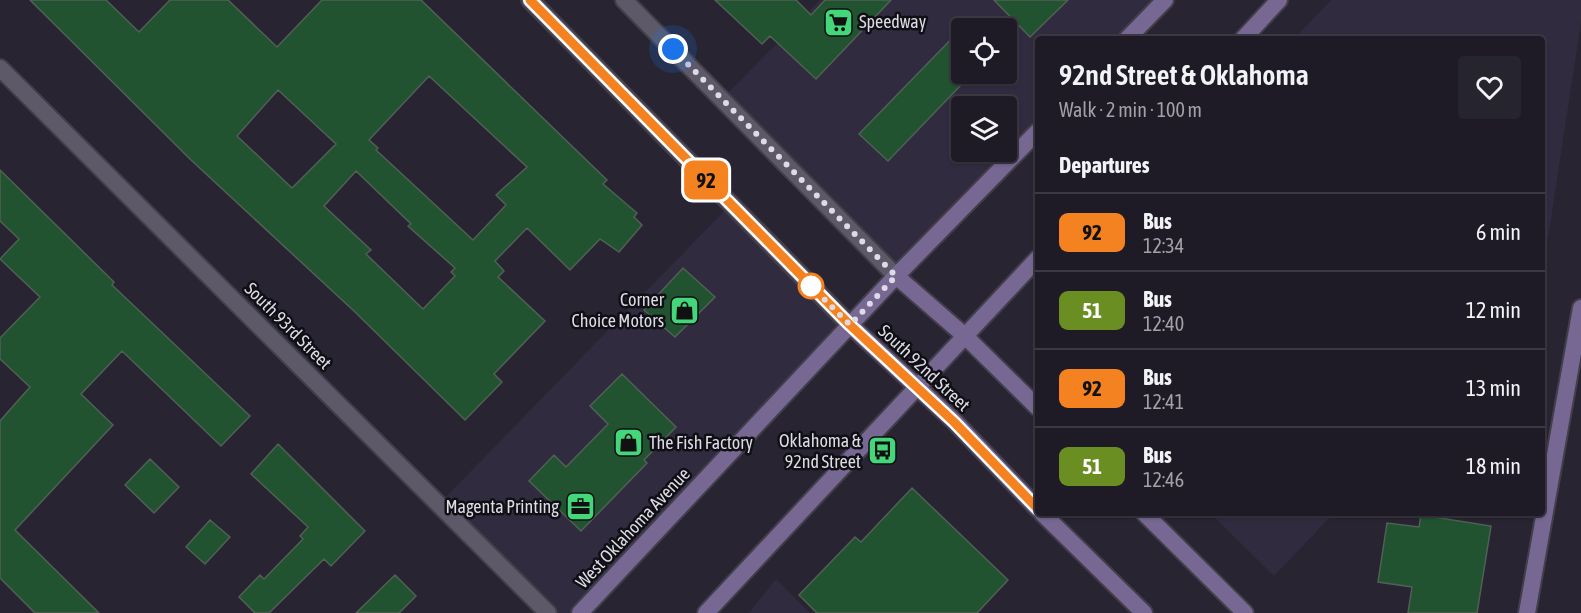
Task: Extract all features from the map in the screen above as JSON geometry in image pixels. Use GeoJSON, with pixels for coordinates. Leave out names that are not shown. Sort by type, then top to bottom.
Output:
{"type":"FeatureCollection","features":[{"type":"Feature","properties":{"kind":"main road"},"geometry":{"type":"LineString","coordinates":[[1130,36],[1165,0]]}},
{"type":"Feature","properties":{"kind":"main road"},"geometry":{"type":"LineString","coordinates":[[1246,36],[1279,0]]}},
{"type":"Feature","properties":{"kind":"main road","name":"West Oklahoma Avenue"},"geometry":{"type":"LineString","coordinates":[[580,613],[896,276],[1035,134]]}},
{"type":"Feature","properties":{"kind":"main road"},"geometry":{"type":"LineString","coordinates":[[706,613],[1035,261]]}},
{"type":"Feature","properties":{"kind":"main road"},"geometry":{"type":"LineString","coordinates":[[896,276],[965,336],[1035,405]]}},
{"type":"Feature","properties":{"kind":"main road"},"geometry":{"type":"LineString","coordinates":[[1545,511],[1581,308]]}},
{"type":"Feature","properties":{"kind":"main road","name":"South 92nd Street"},"geometry":{"type":"LineString","coordinates":[[850,325],[954,422],[1035,506]]}},
{"type":"Feature","properties":{"kind":"main road"},"geometry":{"type":"LineString","coordinates":[[1045,516],[1144,613]]}},
{"type":"Feature","properties":{"kind":"main road"},"geometry":{"type":"LineString","coordinates":[[1147,516],[1245,613]]}},
{"type":"Feature","properties":{"kind":"main road"},"geometry":{"type":"LineString","coordinates":[[1527,613],[1544,516]]}},
{"type":"Feature","properties":{"kind":"street","name":"South 92nd Street"},"geometry":{"type":"LineString","coordinates":[[530,0],[850,325]]}},
{"type":"Feature","properties":{"kind":"street"},"geometry":{"type":"LineString","coordinates":[[624,0],[896,276]]}},
{"type":"Feature","properties":{"kind":"street","name":"South 93rd Street"},"geometry":{"type":"LineString","coordinates":[[0,68],[548,613]]}},
{"type":"Feature","properties":{"kind":"shaded area"},"geometry":{"type":"Polygon","coordinates":[[[820,0],[1165,0],[1130,36],[1035,36],[1035,134],[1017,152],[1017,96],[951,96],[951,162],[1008,162],[896,276],[722,99],[820,0]]]}},
{"type":"Feature","properties":{"kind":"shaded area"},"geometry":{"type":"Polygon","coordinates":[[[1331,0],[1581,0],[1581,22],[1545,258],[1545,36],[1297,36],[1331,0]]]}},
{"type":"Feature","properties":{"kind":"shaded area"},"geometry":{"type":"Polygon","coordinates":[[[730,205],[850,325],[580,613],[548,613],[439,504],[730,205]]]}},
{"type":"Feature","properties":{"kind":"shaded area"},"geometry":{"type":"Polygon","coordinates":[[[1213,516],[1331,516],[1274,576],[1213,516]]]}},
{"type":"Feature","properties":{"kind":"shaded area"},"geometry":{"type":"Polygon","coordinates":[[[776,579],[810,613],[749,613],[776,579]]]}},
{"type":"Feature","properties":{"kind":"building"},"geometry":{"type":"Polygon","coordinates":[[[30,0],[106,0],[139,32],[170,0],[228,0],[277,47],[322,0],[421,0],[607,180],[603,184],[637,213],[634,217],[642,225],[619,252],[600,239],[570,270],[527,228],[495,261],[504,271],[498,277],[545,321],[494,374],[502,382],[465,420],[355,312],[191,160],[30,0]],[[429,76],[369,140],[378,148],[376,150],[473,240],[506,205],[496,195],[527,167],[429,76]],[[278,90],[237,136],[292,188],[336,144],[278,90]],[[356,171],[324,206],[371,250],[366,254],[423,309],[455,276],[451,272],[455,268],[408,226],[411,224],[356,171]]]}},
{"type":"Feature","properties":{"kind":"building"},"geometry":{"type":"Polygon","coordinates":[[[715,0],[796,0],[811,15],[825,0],[891,0],[816,79],[770,36],[762,44],[715,0]]]}},
{"type":"Feature","properties":{"kind":"building"},"geometry":{"type":"Polygon","coordinates":[[[994,0],[1068,0],[1030,37],[1017,24],[1017,18],[1012,18],[994,0]]]}},
{"type":"Feature","properties":{"kind":"building"},"geometry":{"type":"Polygon","coordinates":[[[951,39],[951,84],[962,84],[888,161],[859,134],[951,39]]]}},
{"type":"Feature","properties":{"kind":"building"},"geometry":{"type":"Polygon","coordinates":[[[0,170],[114,282],[112,285],[250,416],[221,446],[122,351],[81,394],[113,425],[15,530],[99,613],[35,613],[0,578],[0,421],[30,387],[0,359],[0,338],[40,297],[0,259],[19,239],[0,221],[0,170]]]}},
{"type":"Feature","properties":{"kind":"building"},"geometry":{"type":"Polygon","coordinates":[[[683,268],[715,297],[675,337],[644,310],[683,268]]]}},
{"type":"Feature","properties":{"kind":"building"},"geometry":{"type":"Polygon","coordinates":[[[622,374],[676,427],[644,460],[647,463],[581,531],[529,481],[554,455],[566,467],[608,424],[590,406],[622,374]]]}},
{"type":"Feature","properties":{"kind":"building"},"geometry":{"type":"Polygon","coordinates":[[[278,444],[365,531],[331,566],[324,559],[269,613],[255,613],[239,597],[260,575],[264,579],[303,539],[300,536],[308,527],[251,474],[278,444]]]}},
{"type":"Feature","properties":{"kind":"building"},"geometry":{"type":"Polygon","coordinates":[[[150,459],[179,487],[154,513],[125,485],[150,459]]]}},
{"type":"Feature","properties":{"kind":"building"},"geometry":{"type":"Polygon","coordinates":[[[912,488],[1008,580],[977,613],[817,613],[799,595],[855,537],[861,542],[912,488]]]}},
{"type":"Feature","properties":{"kind":"building"},"geometry":{"type":"Polygon","coordinates":[[[1421,516],[1491,526],[1477,613],[1408,613],[1412,587],[1378,582],[1387,523],[1419,527],[1421,516]]]}},
{"type":"Feature","properties":{"kind":"building"},"geometry":{"type":"Polygon","coordinates":[[[210,520],[230,537],[205,564],[186,547],[210,520]]]}},
{"type":"Feature","properties":{"kind":"building"},"geometry":{"type":"Polygon","coordinates":[[[395,575],[416,596],[399,613],[356,613],[395,575]]]}},
{"type":"Feature","properties":{"kind":"bus line","name":"92"},"geometry":{"type":"LineString","coordinates":[[530,0],[730,205],[916,389],[954,422],[1035,506]]}},
{"type":"Feature","properties":{"kind":"place","name":"Speedway"},"geometry":{"type":"Point","coordinates":[838,22]}},
{"type":"Feature","properties":{"kind":"place","name":"Corner Choice Motors"},"geometry":{"type":"Point","coordinates":[685,310]}},
{"type":"Feature","properties":{"kind":"place","name":"The Fish Factory"},"geometry":{"type":"Point","coordinates":[628,443]}},
{"type":"Feature","properties":{"kind":"place","name":"Oklahoma & 92nd Street"},"geometry":{"type":"Point","coordinates":[882,451]}},
{"type":"Feature","properties":{"kind":"place","name":"Magenta Printing"},"geometry":{"type":"Point","coordinates":[580,507]}},
{"type":"Feature","properties":{"kind":"route"},"geometry":{"type":"LineString","coordinates":[[673,49],[896,276],[850,325],[811,286]]}}]}
